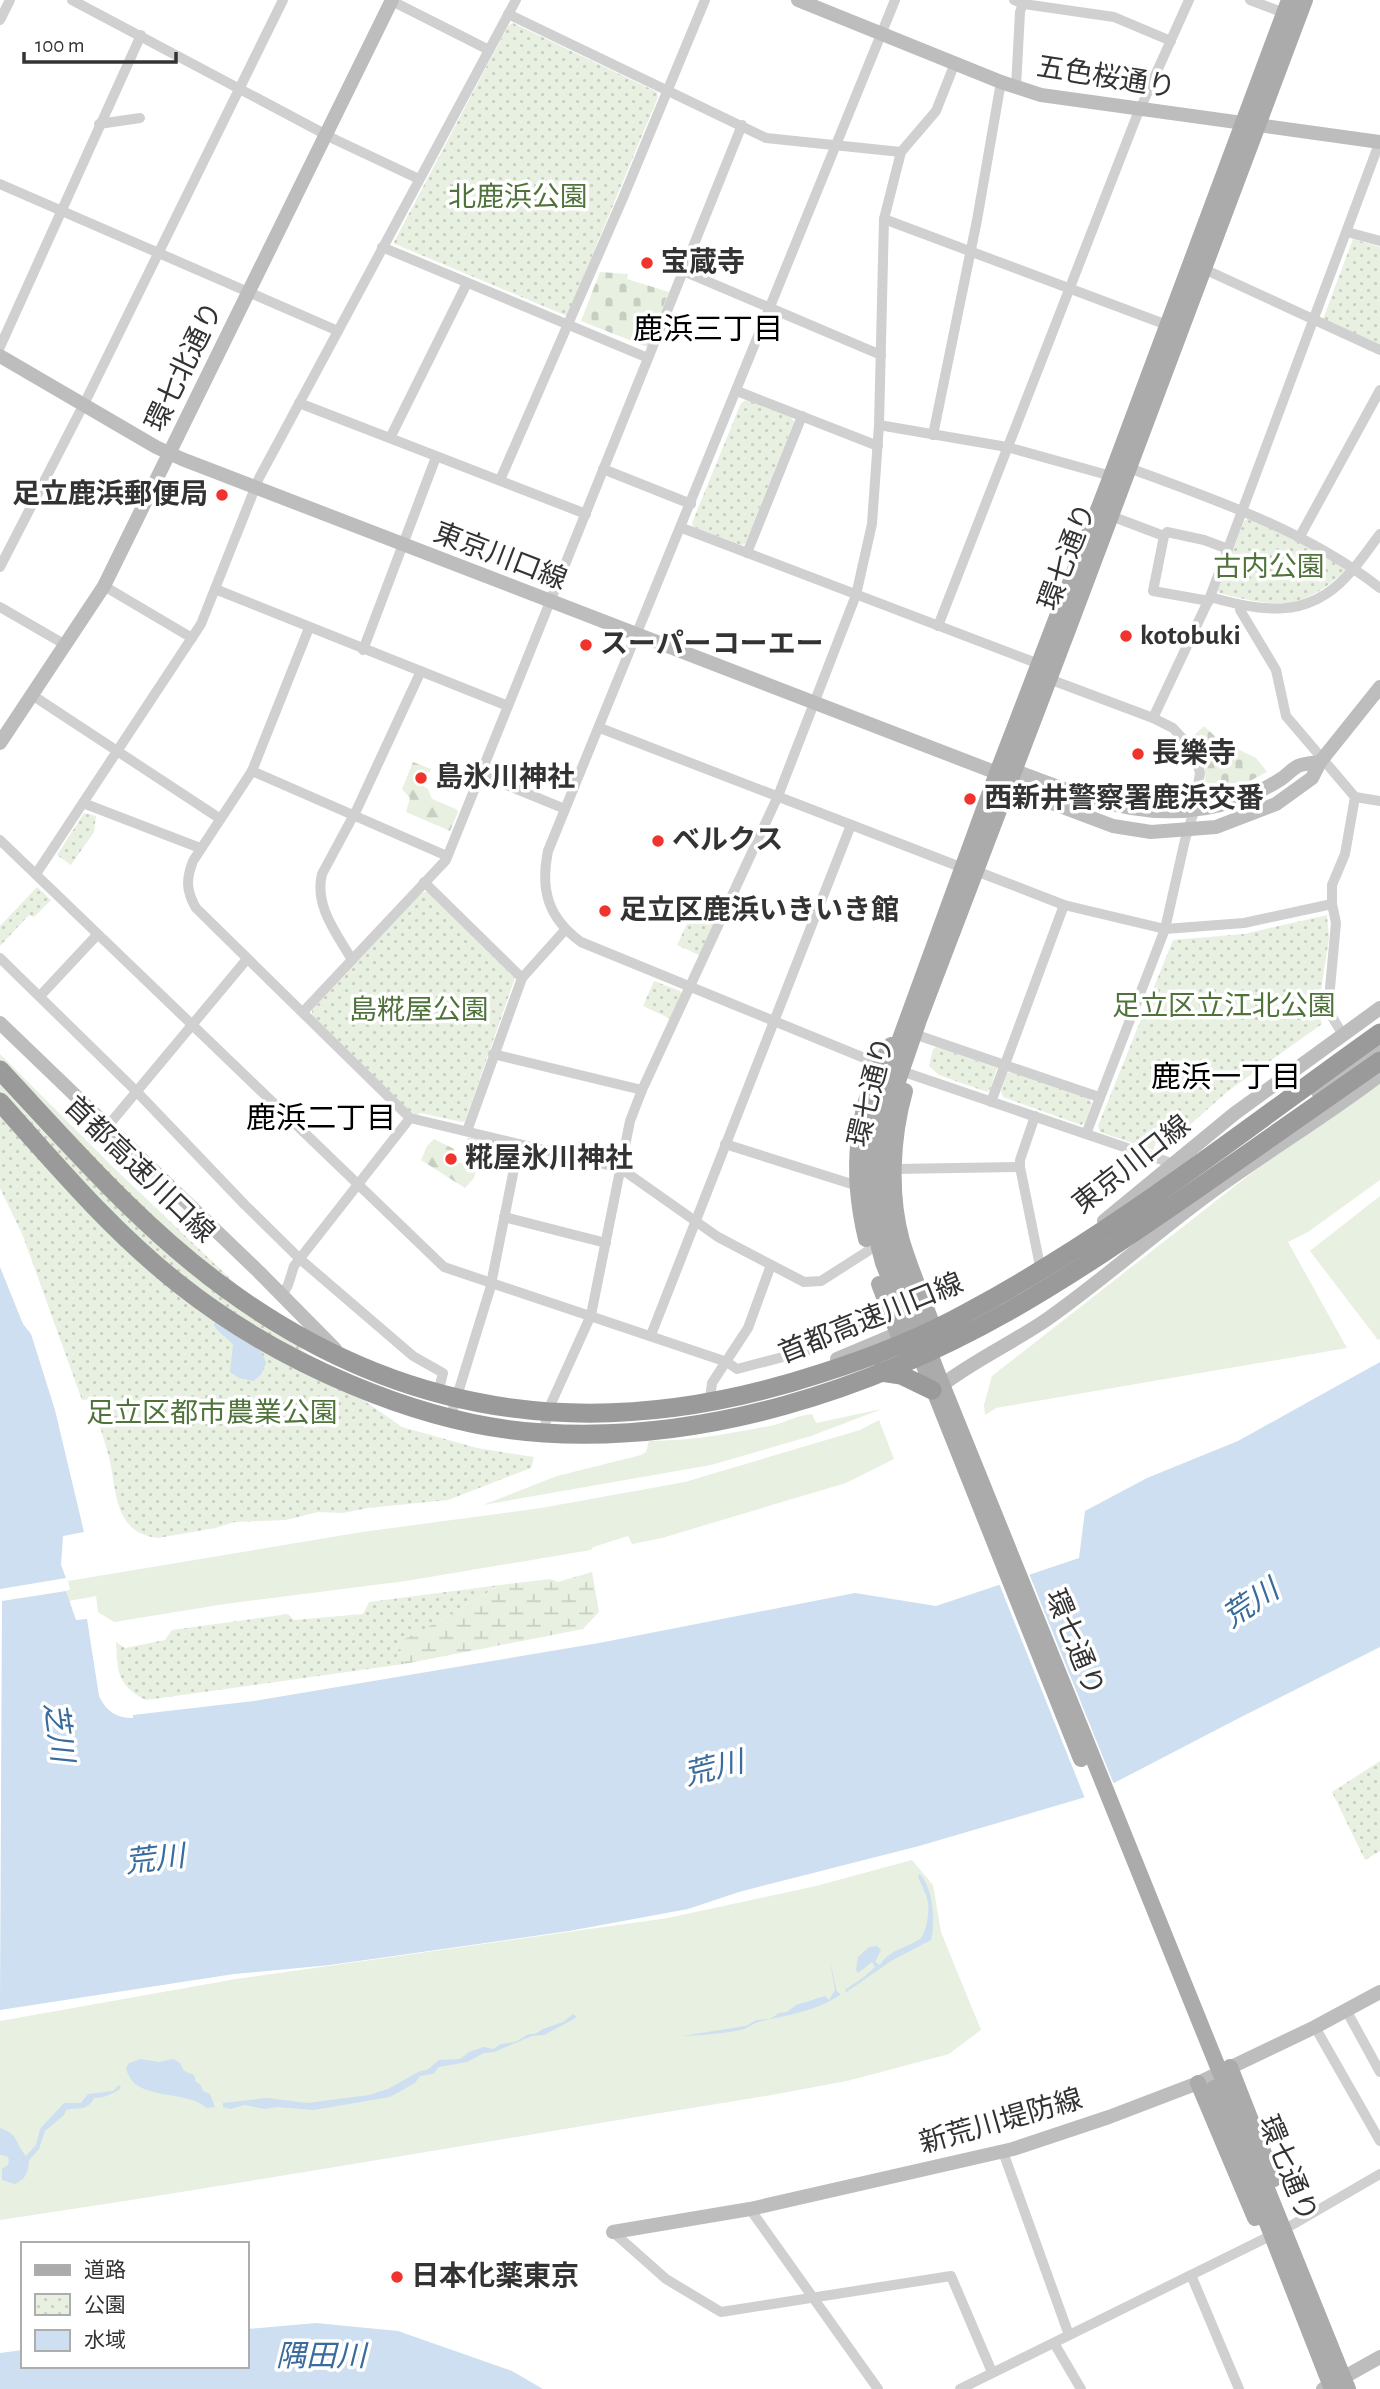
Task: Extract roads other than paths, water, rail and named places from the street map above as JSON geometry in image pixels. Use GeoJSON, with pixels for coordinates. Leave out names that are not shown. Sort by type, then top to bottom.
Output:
{"type":"FeatureCollection","features":[{"type":"Feature","properties":{"kind":"highway","name":"首都高速川口線"},"geometry":{"type":"LineString","coordinates":[[0,1070],[149,1227],[224,1288],[310,1343],[378,1374],[478,1402],[552,1413],[639,1413],[703,1405],[776,1388],[871,1356],[963,1315],[1087,1242],[1380,1033]]}},
{"type":"Feature","properties":{"kind":"highway"},"geometry":{"type":"LineString","coordinates":[[1186,1186],[1242,1152],[1380,1055]]}},
{"type":"Feature","properties":{"kind":"highway","name":"首都高速川口線"},"geometry":{"type":"LineString","coordinates":[[0,1102],[94,1208],[130,1243],[179,1284],[245,1332],[322,1372],[399,1402],[493,1427],[571,1434],[673,1429],[722,1421],[791,1404],[914,1358],[978,1328],[1065,1278],[1121,1242],[1380,1061]]}},
{"type":"Feature","properties":{"kind":"highway"},"geometry":{"type":"LineString","coordinates":[[0,1089],[92,1191],[175,1268],[232,1312],[284,1343],[370,1383],[464,1411],[511,1420],[573,1424],[661,1421],[754,1405],[871,1372],[901,1375],[933,1385]]}},
{"type":"Feature","properties":{"kind":"highway"},"geometry":{"type":"LineString","coordinates":[[1234,1175],[1242,1152]]}},
{"type":"Feature","properties":{"kind":"highway"},"geometry":{"type":"LineString","coordinates":[[511,1420],[531,1427],[565,1430],[644,1427],[718,1418],[826,1388]]}},
{"type":"Feature","properties":{"kind":"main road","name":"環七通り"},"geometry":{"type":"LineString","coordinates":[[898,1287],[885,1221],[881,1182],[884,1127],[1039,664],[1167,325],[1250,124],[1305,0]]}},
{"type":"Feature","properties":{"kind":"main road","name":"環七通り"},"geometry":{"type":"LineString","coordinates":[[1286,7],[1204,269],[1049,679],[1005,771],[1007,786],[909,1016],[879,1099],[870,1146],[870,1202],[877,1242],[898,1287],[933,1385],[1264,2197],[1313,2321],[1335,2386]]}},
{"type":"Feature","properties":{"kind":"main road"},"geometry":{"type":"LineString","coordinates":[[905,1350],[868,1251],[858,1186],[858,1137],[872,1079],[909,1016]]}},
{"type":"Feature","properties":{"kind":"main road"},"geometry":{"type":"LineString","coordinates":[[913,1039],[910,1074],[897,1129],[894,1169],[897,1214],[902,1239],[937,1338]]}},
{"type":"Feature","properties":{"kind":"main road"},"geometry":{"type":"LineString","coordinates":[[1230,2067],[1315,2283],[1313,2321]]}},
{"type":"Feature","properties":{"kind":"main road"},"geometry":{"type":"LineString","coordinates":[[1198,2083],[1289,2300],[1313,2321]]}},
{"type":"Feature","properties":{"kind":"street"},"geometry":{"type":"LineString","coordinates":[[0,20],[10,0]]}},
{"type":"Feature","properties":{"kind":"street"},"geometry":{"type":"LineString","coordinates":[[72,0],[326,134],[419,179]]}},
{"type":"Feature","properties":{"kind":"street"},"geometry":{"type":"LineString","coordinates":[[96,12],[102,0]]}},
{"type":"Feature","properties":{"kind":"street"},"geometry":{"type":"LineString","coordinates":[[0,568],[283,0]]}},
{"type":"Feature","properties":{"kind":"street"},"geometry":{"type":"LineString","coordinates":[[391,0],[489,50]]}},
{"type":"Feature","properties":{"kind":"street","name":"環七北通り"},"geometry":{"type":"LineString","coordinates":[[0,743],[104,586],[391,0]]}},
{"type":"Feature","properties":{"kind":"street"},"geometry":{"type":"LineString","coordinates":[[36,874],[201,624],[254,489],[516,0]]}},
{"type":"Feature","properties":{"kind":"street"},"geometry":{"type":"LineString","coordinates":[[500,480],[705,0]]}},
{"type":"Feature","properties":{"kind":"street","name":"五色桜通り"},"geometry":{"type":"LineString","coordinates":[[798,0],[1000,82],[1050,97],[1380,142]]}},
{"type":"Feature","properties":{"kind":"street"},"geometry":{"type":"LineString","coordinates":[[879,1064],[590,947],[565,930],[551,907],[544,883],[548,851],[600,728],[635,635],[682,528],[895,0]]}},
{"type":"Feature","properties":{"kind":"street"},"geometry":{"type":"LineString","coordinates":[[938,626],[1141,109],[1189,0]]}},
{"type":"Feature","properties":{"kind":"street"},"geometry":{"type":"LineString","coordinates":[[1250,0],[1286,7]]}},
{"type":"Feature","properties":{"kind":"street"},"geometry":{"type":"LineString","coordinates":[[1016,87],[1021,1],[1114,17],[1171,41]]}},
{"type":"Feature","properties":{"kind":"street"},"geometry":{"type":"LineString","coordinates":[[508,14],[766,138],[901,152]]}},
{"type":"Feature","properties":{"kind":"street"},"geometry":{"type":"LineString","coordinates":[[0,346],[141,35]]}},
{"type":"Feature","properties":{"kind":"street"},"geometry":{"type":"LineString","coordinates":[[542,1437],[548,1408],[591,1315],[630,1121],[778,796],[856,595],[872,524],[878,446],[884,219],[901,152],[936,111],[954,63]]}},
{"type":"Feature","properties":{"kind":"street"},"geometry":{"type":"LineString","coordinates":[[933,435],[970,252],[1000,82]]}},
{"type":"Feature","properties":{"kind":"street"},"geometry":{"type":"LineString","coordinates":[[99,124],[140,118]]}},
{"type":"Feature","properties":{"kind":"street"},"geometry":{"type":"LineString","coordinates":[[303,1012],[447,856],[742,125]]}},
{"type":"Feature","properties":{"kind":"street"},"geometry":{"type":"LineString","coordinates":[[1153,718],[1210,599],[1380,142]]}},
{"type":"Feature","properties":{"kind":"street"},"geometry":{"type":"LineString","coordinates":[[0,184],[338,331]]}},
{"type":"Feature","properties":{"kind":"street"},"geometry":{"type":"LineString","coordinates":[[884,219],[1167,325]]}},
{"type":"Feature","properties":{"kind":"street"},"geometry":{"type":"LineString","coordinates":[[1347,232],[1380,241]]}},
{"type":"Feature","properties":{"kind":"street"},"geometry":{"type":"LineString","coordinates":[[382,247],[648,358]]}},
{"type":"Feature","properties":{"kind":"street"},"geometry":{"type":"LineString","coordinates":[[1204,269],[1380,350]]}},
{"type":"Feature","properties":{"kind":"street"},"geometry":{"type":"LineString","coordinates":[[683,271],[881,355]]}},
{"type":"Feature","properties":{"kind":"street"},"geometry":{"type":"LineString","coordinates":[[390,438],[467,283]]}},
{"type":"Feature","properties":{"kind":"street","name":"東京川口線"},"geometry":{"type":"LineString","coordinates":[[0,356],[170,454],[254,489],[816,703],[1005,771],[1121,808],[1157,812],[1194,811],[1212,807],[1253,794],[1299,766],[1321,761]]}},
{"type":"Feature","properties":{"kind":"street"},"geometry":{"type":"LineString","coordinates":[[1299,538],[1380,390]]}},
{"type":"Feature","properties":{"kind":"street"},"geometry":{"type":"LineString","coordinates":[[737,391],[878,446]]}},
{"type":"Feature","properties":{"kind":"street"},"geometry":{"type":"LineString","coordinates":[[299,403],[586,514]]}},
{"type":"Feature","properties":{"kind":"street"},"geometry":{"type":"LineString","coordinates":[[747,553],[802,416]]}},
{"type":"Feature","properties":{"kind":"street"},"geometry":{"type":"LineString","coordinates":[[879,425],[1007,447],[1111,476]]}},
{"type":"Feature","properties":{"kind":"street"},"geometry":{"type":"LineString","coordinates":[[363,650],[436,457]]}},
{"type":"Feature","properties":{"kind":"street"},"geometry":{"type":"LineString","coordinates":[[1129,468],[1242,509],[1354,568],[1380,588]]}},
{"type":"Feature","properties":{"kind":"street"},"geometry":{"type":"LineString","coordinates":[[603,469],[691,504]]}},
{"type":"Feature","properties":{"kind":"street"},"geometry":{"type":"LineString","coordinates":[[1111,516],[1164,536]]}},
{"type":"Feature","properties":{"kind":"street"},"geometry":{"type":"LineString","coordinates":[[682,528],[1039,664]]}},
{"type":"Feature","properties":{"kind":"street"},"geometry":{"type":"LineString","coordinates":[[1227,549],[1167,532],[1153,591],[1240,606],[1280,609],[1310,603],[1333,589],[1354,568],[1380,534]]}},
{"type":"Feature","properties":{"kind":"street"},"geometry":{"type":"LineString","coordinates":[[104,586],[192,638]]}},
{"type":"Feature","properties":{"kind":"street"},"geometry":{"type":"LineString","coordinates":[[215,589],[508,706]]}},
{"type":"Feature","properties":{"kind":"street"},"geometry":{"type":"LineString","coordinates":[[1240,606],[1276,670],[1286,716],[1321,761],[1355,797],[1380,801]]}},
{"type":"Feature","properties":{"kind":"street"},"geometry":{"type":"LineString","coordinates":[[0,607],[65,645]]}},
{"type":"Feature","properties":{"kind":"street"},"geometry":{"type":"LineString","coordinates":[[309,628],[252,771],[200,848],[188,873],[187,888],[202,915],[411,1118],[620,1168],[718,1237],[799,1280],[812,1283],[821,1281],[868,1251]]}},
{"type":"Feature","properties":{"kind":"street"},"geometry":{"type":"LineString","coordinates":[[352,960],[324,911],[319,886],[322,874],[354,816],[421,671]]}},
{"type":"Feature","properties":{"kind":"street"},"geometry":{"type":"LineString","coordinates":[[1049,679],[1153,718],[1182,735],[1194,751],[1200,773],[1194,811],[1165,929],[1086,1134]]}},
{"type":"Feature","properties":{"kind":"street"},"geometry":{"type":"LineString","coordinates":[[1007,786],[1113,826],[1151,832],[1216,827],[1276,804],[1312,778],[1321,761],[1380,688]]}},
{"type":"Feature","properties":{"kind":"street"},"geometry":{"type":"LineString","coordinates":[[32,695],[219,818]]}},
{"type":"Feature","properties":{"kind":"street"},"geometry":{"type":"LineString","coordinates":[[600,728],[1065,905],[1165,929],[1244,923],[1332,904]]}},
{"type":"Feature","properties":{"kind":"street"},"geometry":{"type":"LineString","coordinates":[[252,771],[447,856]]}},
{"type":"Feature","properties":{"kind":"street"},"geometry":{"type":"LineString","coordinates":[[480,774],[565,809]]}},
{"type":"Feature","properties":{"kind":"street"},"geometry":{"type":"LineString","coordinates":[[1343,1035],[1328,1010],[1336,923],[1332,885],[1345,854],[1355,797]]}},
{"type":"Feature","properties":{"kind":"street"},"geometry":{"type":"LineString","coordinates":[[83,803],[200,848]]}},
{"type":"Feature","properties":{"kind":"street"},"geometry":{"type":"LineString","coordinates":[[651,1335],[851,825]]}},
{"type":"Feature","properties":{"kind":"street"},"geometry":{"type":"LineString","coordinates":[[0,840],[444,1267],[651,1335],[727,1362],[737,1369],[806,1351],[889,1312]]}},
{"type":"Feature","properties":{"kind":"street"},"geometry":{"type":"LineString","coordinates":[[424,883],[522,978]]}},
{"type":"Feature","properties":{"kind":"street"},"geometry":{"type":"LineString","coordinates":[[991,1102],[1065,905]]}},
{"type":"Feature","properties":{"kind":"street"},"geometry":{"type":"LineString","coordinates":[[467,1131],[522,978],[565,930]]}},
{"type":"Feature","properties":{"kind":"street"},"geometry":{"type":"LineString","coordinates":[[40,996],[97,935]]}},
{"type":"Feature","properties":{"kind":"street"},"geometry":{"type":"LineString","coordinates":[[0,958],[137,1092],[300,1259],[412,1356],[443,1373],[439,1389]]}},
{"type":"Feature","properties":{"kind":"street"},"geometry":{"type":"LineString","coordinates":[[107,1127],[247,959]]}},
{"type":"Feature","properties":{"kind":"street","name":"東京川口線"},"geometry":{"type":"LineString","coordinates":[[331,1344],[376,1370],[439,1389],[548,1408],[651,1406],[710,1398],[830,1362],[931,1320],[994,1289],[1096,1227],[1234,1114],[1380,1008]]}},
{"type":"Feature","properties":{"kind":"street"},"geometry":{"type":"LineString","coordinates":[[0,1023],[331,1344]]}},
{"type":"Feature","properties":{"kind":"street"},"geometry":{"type":"LineString","coordinates":[[913,1039],[1005,1065],[1100,1097]]}},
{"type":"Feature","properties":{"kind":"street","name":"東京川口線"},"geometry":{"type":"LineString","coordinates":[[331,1344],[351,1368],[385,1393],[449,1422],[482,1430],[542,1437],[594,1439],[699,1433],[778,1417],[791,1412],[859,1370],[937,1338],[984,1315],[1044,1280],[1146,1215],[1380,1049]]}},
{"type":"Feature","properties":{"kind":"street"},"geometry":{"type":"LineString","coordinates":[[493,1054],[642,1090]]}},
{"type":"Feature","properties":{"kind":"street"},"geometry":{"type":"LineString","coordinates":[[910,1074],[1174,1164]]}},
{"type":"Feature","properties":{"kind":"street"},"geometry":{"type":"LineString","coordinates":[[933,1385],[1041,1323],[1096,1284],[1167,1224],[1380,1075]]}},
{"type":"Feature","properties":{"kind":"street"},"geometry":{"type":"LineString","coordinates":[[1035,1116],[1020,1167],[1039,1261]]}},
{"type":"Feature","properties":{"kind":"street"},"geometry":{"type":"LineString","coordinates":[[282,1296],[300,1259],[411,1118]]}},
{"type":"Feature","properties":{"kind":"street"},"geometry":{"type":"LineString","coordinates":[[449,1422],[491,1283],[519,1144]]}},
{"type":"Feature","properties":{"kind":"street"},"geometry":{"type":"LineString","coordinates":[[725,1144],[858,1186]]}},
{"type":"Feature","properties":{"kind":"street"},"geometry":{"type":"LineString","coordinates":[[894,1169],[1020,1167]]}},
{"type":"Feature","properties":{"kind":"street"},"geometry":{"type":"LineString","coordinates":[[504,1217],[606,1243]]}},
{"type":"Feature","properties":{"kind":"street"},"geometry":{"type":"LineString","coordinates":[[710,1398],[712,1383],[748,1328],[771,1265]]}},
{"type":"Feature","properties":{"kind":"street","name":"新荒川堤防線"},"geometry":{"type":"LineString","coordinates":[[613,2232],[750,2209],[1003,2152],[1109,2117],[1198,2083],[1315,2027],[1380,1992]]}},
{"type":"Feature","properties":{"kind":"street"},"geometry":{"type":"LineString","coordinates":[[1346,2010],[1380,2072]]}},
{"type":"Feature","properties":{"kind":"street"},"geometry":{"type":"LineString","coordinates":[[1315,2027],[1380,2141]]}},
{"type":"Feature","properties":{"kind":"street"},"geometry":{"type":"LineString","coordinates":[[1003,2152],[1069,2335]]}},
{"type":"Feature","properties":{"kind":"street"},"geometry":{"type":"LineString","coordinates":[[1292,2225],[1380,2174]]}},
{"type":"Feature","properties":{"kind":"street"},"geometry":{"type":"LineString","coordinates":[[750,2209],[878,2389]]}},
{"type":"Feature","properties":{"kind":"street"},"geometry":{"type":"LineString","coordinates":[[613,2232],[666,2279],[721,2312],[951,2276],[992,2372]]}},
{"type":"Feature","properties":{"kind":"street"},"geometry":{"type":"LineString","coordinates":[[960,2389],[1264,2239]]}},
{"type":"Feature","properties":{"kind":"street"},"geometry":{"type":"LineString","coordinates":[[1191,2275],[1239,2389]]}},
{"type":"Feature","properties":{"kind":"street"},"geometry":{"type":"LineString","coordinates":[[1054,2343],[1080,2389]]}},
{"type":"Feature","properties":{"kind":"street"},"geometry":{"type":"LineString","coordinates":[[1335,2386],[1380,2357]]}},
{"type":"Feature","properties":{"kind":"water"},"geometry":{"type":"Polygon","coordinates":[[[0,1267],[23,1324],[31,1334],[55,1410],[84,1532],[63,1536],[61,1565],[66,1578],[0,1589],[0,1267]]]}},
{"type":"Feature","properties":{"kind":"water"},"geometry":{"type":"Polygon","coordinates":[[[215,1322],[261,1351],[266,1363],[261,1375],[253,1381],[239,1378],[230,1372],[233,1345],[216,1328],[215,1322]]]}},
{"type":"Feature","properties":{"kind":"water"},"geometry":{"type":"Polygon","coordinates":[[[1380,1362],[1380,1647],[1089,1796],[919,1846],[739,1892],[688,1909],[569,1931],[330,1965],[234,1974],[0,2010],[2,1601],[66,1591],[76,1620],[87,1619],[99,1696],[112,1713],[133,1718],[133,1715],[254,1701],[599,1643],[855,1593],[936,1606],[1079,1558],[1085,1511],[1147,1478],[1238,1441],[1380,1362]]]}},
{"type":"Feature","properties":{"kind":"water"},"geometry":{"type":"Polygon","coordinates":[[[919,1874],[924,1879],[932,1905],[931,1940],[891,1961],[845,1993],[846,1989],[875,1967],[872,1962],[858,1973],[856,1970],[858,1957],[869,1947],[877,1946],[881,1950],[875,1962],[880,1965],[893,1952],[922,1937],[928,1906],[919,1874]]]}},
{"type":"Feature","properties":{"kind":"water"},"geometry":{"type":"Polygon","coordinates":[[[830,1961],[837,1992],[841,1994],[832,2000],[744,2029],[682,2036],[746,2026],[757,2020],[770,2019],[779,2013],[787,2012],[796,2005],[825,1996],[829,2000],[835,1990],[830,1961]]]}},
{"type":"Feature","properties":{"kind":"water"},"geometry":{"type":"Polygon","coordinates":[[[573,2014],[577,2017],[544,2035],[532,2036],[467,2062],[439,2067],[433,2074],[420,2076],[415,2083],[390,2097],[314,2110],[277,2107],[264,2109],[245,2105],[230,2109],[223,2107],[223,2103],[267,2098],[307,2103],[369,2095],[427,2070],[439,2060],[460,2059],[469,2052],[484,2047],[493,2049],[501,2044],[515,2042],[563,2022],[573,2014]]]}},
{"type":"Feature","properties":{"kind":"water"},"geometry":{"type":"Polygon","coordinates":[[[141,2059],[159,2062],[173,2059],[180,2063],[184,2071],[194,2075],[203,2091],[210,2094],[215,2107],[207,2108],[186,2098],[149,2091],[139,2086],[131,2079],[126,2068],[129,2063],[141,2059]]]}},
{"type":"Feature","properties":{"kind":"water"},"geometry":{"type":"Polygon","coordinates":[[[119,2085],[121,2088],[112,2094],[94,2098],[85,2107],[66,2110],[64,2115],[45,2131],[39,2149],[29,2160],[24,2177],[15,2184],[2,2180],[2,2169],[8,2165],[9,2160],[7,2156],[0,2155],[0,2128],[14,2136],[26,2156],[36,2145],[40,2129],[64,2103],[81,2103],[88,2094],[113,2091],[119,2085]]]}},
{"type":"Feature","properties":{"kind":"water","name":"隅田川"},"geometry":{"type":"Polygon","coordinates":[[[316,2323],[398,2331],[512,2371],[543,2389],[0,2389],[0,2353],[21,2350],[21,2368],[248,2368],[248,2329],[316,2323]]]}},
{"type":"Feature","properties":{"kind":"place","name":"宝蔵寺"},"geometry":{"type":"Point","coordinates":[647,263]}},
{"type":"Feature","properties":{"kind":"place","name":"足立鹿浜郵便局"},"geometry":{"type":"Point","coordinates":[222,495]}},
{"type":"Feature","properties":{"kind":"place","name":"kotobuki"},"geometry":{"type":"Point","coordinates":[1126,636]}},
{"type":"Feature","properties":{"kind":"place","name":"スーパーコーエー"},"geometry":{"type":"Point","coordinates":[586,645]}},
{"type":"Feature","properties":{"kind":"place","name":"長樂寺"},"geometry":{"type":"Point","coordinates":[1138,754]}},
{"type":"Feature","properties":{"kind":"place","name":"島氷川神社"},"geometry":{"type":"Point","coordinates":[421,778]}},
{"type":"Feature","properties":{"kind":"place","name":"西新井警察署鹿浜交番"},"geometry":{"type":"Point","coordinates":[970,799]}},
{"type":"Feature","properties":{"kind":"place","name":"ベルクス"},"geometry":{"type":"Point","coordinates":[658,841]}},
{"type":"Feature","properties":{"kind":"place","name":"足立区鹿浜いきいき館"},"geometry":{"type":"Point","coordinates":[605,911]}},
{"type":"Feature","properties":{"kind":"place","name":"糀屋氷川神社"},"geometry":{"type":"Point","coordinates":[451,1159]}},
{"type":"Feature","properties":{"kind":"place","name":"日本化薬東京"},"geometry":{"type":"Point","coordinates":[397,2277]}},
{"type":"Feature","properties":{"kind":"district","name":"鹿浜三丁目"},"geometry":{"type":"Point","coordinates":[708,330]}},
{"type":"Feature","properties":{"kind":"district","name":"鹿浜一丁目"},"geometry":{"type":"Point","coordinates":[1226,1078]}},
{"type":"Feature","properties":{"kind":"district","name":"鹿浜二丁目"},"geometry":{"type":"Point","coordinates":[321,1119]}},
{"type":"Feature","properties":{"kind":"park label","name":"北鹿浜公園"},"geometry":{"type":"Point","coordinates":[518,198]}},
{"type":"Feature","properties":{"kind":"park label","name":"古内公園"},"geometry":{"type":"Point","coordinates":[1269,568]}},
{"type":"Feature","properties":{"kind":"park label","name":"足立区立江北公園"},"geometry":{"type":"Point","coordinates":[1224,1007]}},
{"type":"Feature","properties":{"kind":"park label","name":"島糀屋公園"},"geometry":{"type":"Point","coordinates":[419,1011]}},
{"type":"Feature","properties":{"kind":"park label","name":"足立区都市農業公園"},"geometry":{"type":"Point","coordinates":[212,1414]}},
{"type":"Feature","properties":{"kind":"water label","name":"荒川"},"geometry":{"type":"Point","coordinates":[1251,1604]}},
{"type":"Feature","properties":{"kind":"water label","name":"芝川"},"geometry":{"type":"Point","coordinates":[58,1732]}},
{"type":"Feature","properties":{"kind":"water label","name":"荒川"},"geometry":{"type":"Point","coordinates":[714,1769]}},
{"type":"Feature","properties":{"kind":"water label","name":"荒川"},"geometry":{"type":"Point","coordinates":[155,1860]}}]}
